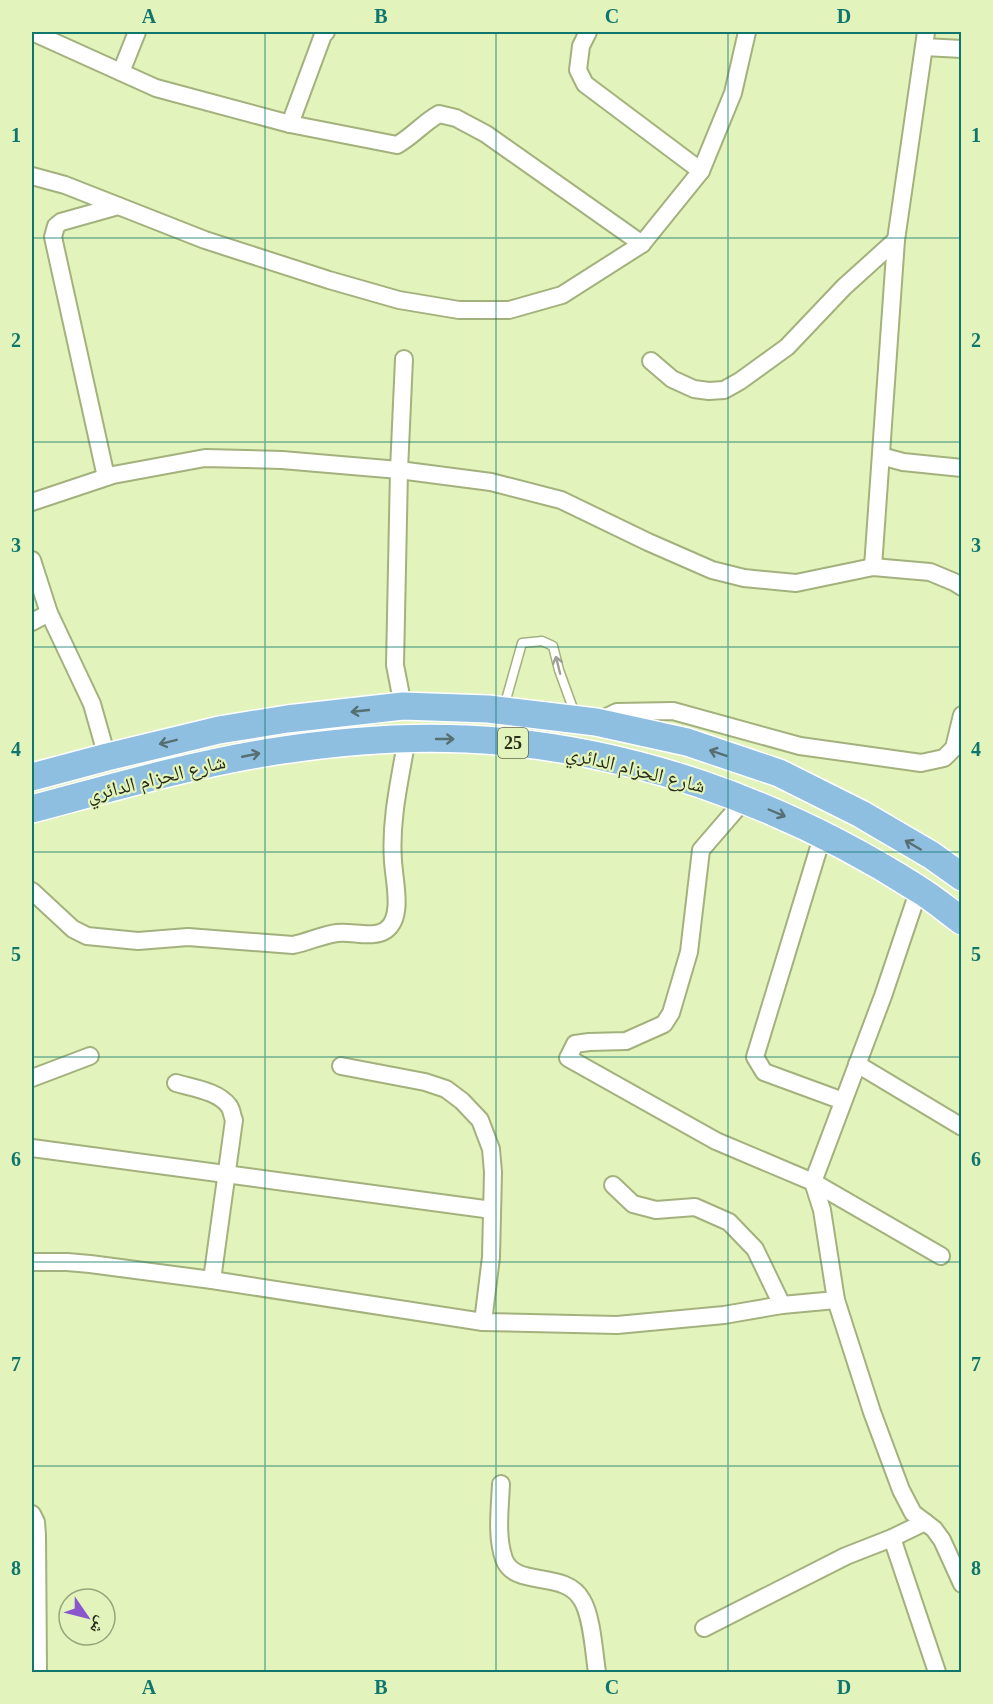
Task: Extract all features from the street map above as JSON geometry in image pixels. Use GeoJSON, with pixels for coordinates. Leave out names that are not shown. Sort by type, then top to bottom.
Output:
{"type":"FeatureCollection","features":[{"type":"Feature","properties":{"kind":"main road","name":"شارع الحزام الدائري"},"geometry":{"type":"LineString","coordinates":[[32,777],[219,730],[287,719],[403,706],[502,711],[587,721],[687,742],[779,773],[861,814],[931,855],[962,877]]}},
{"type":"Feature","properties":{"kind":"main road","name":"شارع الحزام الدائري"},"geometry":{"type":"LineString","coordinates":[[32,809],[219,761],[321,745],[407,738],[467,739],[540,746],[613,759],[745,799],[823,834],[919,889],[962,921]]}},
{"type":"Feature","properties":{"kind":"street"},"geometry":{"type":"LineString","coordinates":[[32,32],[156,88],[290,124],[397,145],[439,114],[456,118],[486,134],[642,244]]}},
{"type":"Feature","properties":{"kind":"street"},"geometry":{"type":"LineString","coordinates":[[121,72],[137,32]]}},
{"type":"Feature","properties":{"kind":"street"},"geometry":{"type":"LineString","coordinates":[[588,32],[581,46],[578,70],[585,84],[701,171]]}},
{"type":"Feature","properties":{"kind":"street"},"geometry":{"type":"LineString","coordinates":[[32,176],[65,185],[205,240],[399,300],[459,310],[509,310],[562,295],[642,244],[701,171],[733,93],[747,32]]}},
{"type":"Feature","properties":{"kind":"street"},"geometry":{"type":"LineString","coordinates":[[290,124],[321,33]]}},
{"type":"Feature","properties":{"kind":"street"},"geometry":{"type":"LineString","coordinates":[[873,567],[896,240],[925,39],[962,49]]}},
{"type":"Feature","properties":{"kind":"street"},"geometry":{"type":"LineString","coordinates":[[106,477],[53,237],[56,226],[60,222],[118,206]]}},
{"type":"Feature","properties":{"kind":"street"},"geometry":{"type":"LineString","coordinates":[[651,361],[672,378],[694,389],[724,390],[788,347],[844,287],[896,240]]}},
{"type":"Feature","properties":{"kind":"street"},"geometry":{"type":"LineString","coordinates":[[403,706],[395,666],[399,470],[405,359]]}},
{"type":"Feature","properties":{"kind":"street"},"geometry":{"type":"LineString","coordinates":[[881,456],[903,462],[962,468]]}},
{"type":"Feature","properties":{"kind":"street"},"geometry":{"type":"LineString","coordinates":[[32,502],[106,477],[205,458],[282,460],[399,470],[491,482],[561,500],[712,570],[744,578],[796,583],[873,567],[930,572],[962,587]]}},
{"type":"Feature","properties":{"kind":"street"},"geometry":{"type":"LineString","coordinates":[[32,560],[49,613],[92,705],[107,757]]}},
{"type":"Feature","properties":{"kind":"street"},"geometry":{"type":"LineString","coordinates":[[32,622],[49,613]]}},
{"type":"Feature","properties":{"kind":"street"},"geometry":{"type":"LineString","coordinates":[[587,721],[617,712],[673,711],[800,746],[921,763],[944,758],[954,748],[962,716]]}},
{"type":"Feature","properties":{"kind":"street"},"geometry":{"type":"LineString","coordinates":[[32,891],[73,929],[87,936],[138,941],[188,937],[293,945],[338,933],[384,932],[394,923],[398,910],[393,863],[393,827],[407,738]]}},
{"type":"Feature","properties":{"kind":"street"},"geometry":{"type":"LineString","coordinates":[[745,799],[701,850],[688,952],[671,1013],[664,1024],[626,1041],[574,1044],[568,1058],[716,1141],[813,1182],[941,1256]]}},
{"type":"Feature","properties":{"kind":"street"},"geometry":{"type":"LineString","coordinates":[[823,834],[755,1058],[764,1072],[843,1101]]}},
{"type":"Feature","properties":{"kind":"street"},"geometry":{"type":"LineString","coordinates":[[919,889],[883,996],[813,1182],[822,1210],[836,1300],[872,1412],[901,1490],[913,1513],[934,1529],[942,1540],[962,1584]]}},
{"type":"Feature","properties":{"kind":"street"},"geometry":{"type":"LineString","coordinates":[[32,1078],[90,1056]]}},
{"type":"Feature","properties":{"kind":"street"},"geometry":{"type":"LineString","coordinates":[[857,1064],[962,1127]]}},
{"type":"Feature","properties":{"kind":"street"},"geometry":{"type":"LineString","coordinates":[[340,1066],[425,1082],[446,1089],[462,1101],[480,1120],[491,1149],[493,1172],[491,1257],[483,1323]]}},
{"type":"Feature","properties":{"kind":"street"},"geometry":{"type":"LineString","coordinates":[[177,1083],[211,1093],[221,1099],[231,1108],[234,1120],[212,1280]]}},
{"type":"Feature","properties":{"kind":"street"},"geometry":{"type":"LineString","coordinates":[[32,1148],[492,1210]]}},
{"type":"Feature","properties":{"kind":"street"},"geometry":{"type":"LineString","coordinates":[[613,1185],[633,1204],[656,1210],[695,1207],[729,1222],[755,1249],[782,1305]]}},
{"type":"Feature","properties":{"kind":"street"},"geometry":{"type":"LineString","coordinates":[[32,1262],[90,1264],[212,1280],[483,1323],[617,1325],[724,1315],[782,1305],[836,1300]]}},
{"type":"Feature","properties":{"kind":"street"},"geometry":{"type":"LineString","coordinates":[[501,1484],[500,1528],[504,1560],[512,1570],[520,1575],[558,1581],[572,1588],[582,1598],[588,1613],[597,1672]]}},
{"type":"Feature","properties":{"kind":"street"},"geometry":{"type":"LineString","coordinates":[[32,1514],[36,1522],[37,1535],[38,1672]]}},
{"type":"Feature","properties":{"kind":"street"},"geometry":{"type":"LineString","coordinates":[[704,1628],[846,1556],[925,1522]]}},
{"type":"Feature","properties":{"kind":"street"},"geometry":{"type":"LineString","coordinates":[[892,1538],[938,1672]]}},
{"type":"Feature","properties":{"kind":"lane"},"geometry":{"type":"LineString","coordinates":[[502,711],[522,643],[542,641],[554,646],[559,670],[587,721]]}}]}
